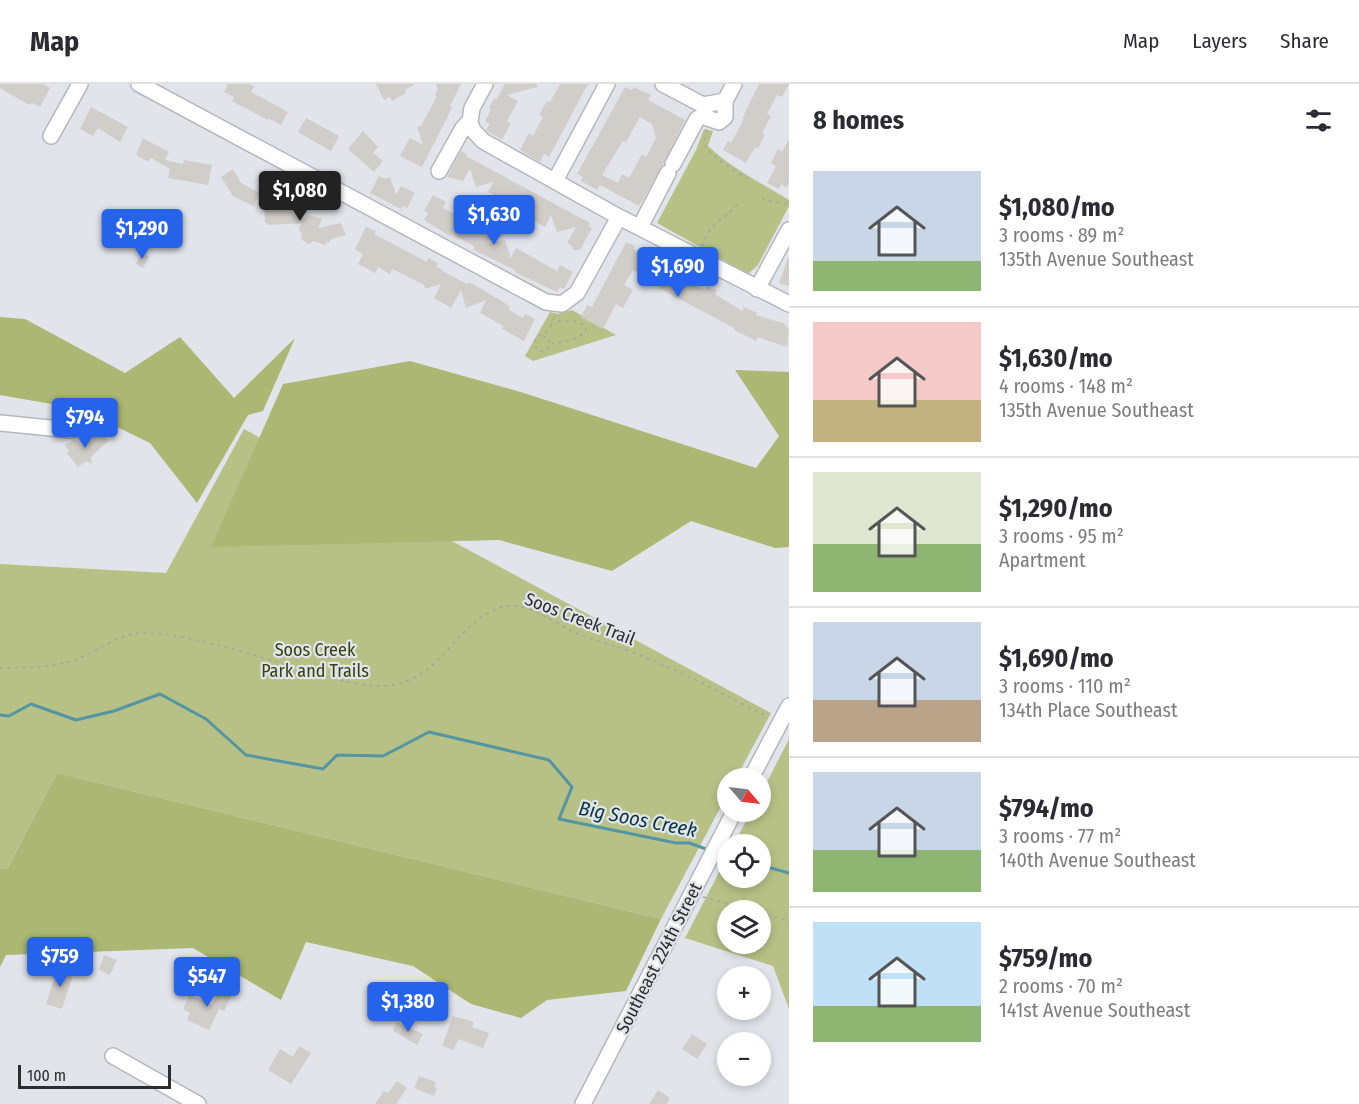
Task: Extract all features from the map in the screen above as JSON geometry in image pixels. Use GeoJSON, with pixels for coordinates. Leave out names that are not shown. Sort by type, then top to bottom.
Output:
{"type":"FeatureCollection","features":[{"type":"Feature","properties":{"kind":"street"},"geometry":{"type":"LineString","coordinates":[[51,136],[80,84]]}},
{"type":"Feature","properties":{"kind":"street"},"geometry":{"type":"LineString","coordinates":[[139,84],[557,309],[577,293],[619,216]]}},
{"type":"Feature","properties":{"kind":"street"},"geometry":{"type":"LineString","coordinates":[[485,84],[472,108],[470,121],[472,129],[483,141],[619,216],[789,304]]}},
{"type":"Feature","properties":{"kind":"street"},"geometry":{"type":"LineString","coordinates":[[555,181],[607,84]]}},
{"type":"Feature","properties":{"kind":"street"},"geometry":{"type":"LineString","coordinates":[[663,84],[706,114]]}},
{"type":"Feature","properties":{"kind":"street"},"geometry":{"type":"LineString","coordinates":[[640,227],[698,119],[725,101],[734,84]]}},
{"type":"Feature","properties":{"kind":"street"},"geometry":{"type":"LineString","coordinates":[[440,171],[463,128],[470,121]]}},
{"type":"Feature","properties":{"kind":"street"},"geometry":{"type":"LineString","coordinates":[[757,289],[789,230]]}},
{"type":"Feature","properties":{"kind":"street"},"geometry":{"type":"LineString","coordinates":[[0,423],[71,430]]}},
{"type":"Feature","properties":{"kind":"street"},"geometry":{"type":"LineString","coordinates":[[756,768],[789,706]]}},
{"type":"Feature","properties":{"kind":"street","name":"Southeast 224th Street"},"geometry":{"type":"LineString","coordinates":[[583,1104],[729,822]]}},
{"type":"Feature","properties":{"kind":"street"},"geometry":{"type":"LineString","coordinates":[[113,1056],[198,1104]]}},
{"type":"Feature","properties":{"kind":"path"},"geometry":{"type":"LineString","coordinates":[[706,114],[705,146],[723,163],[748,180]]}},
{"type":"Feature","properties":{"kind":"path"},"geometry":{"type":"LineString","coordinates":[[762,198],[789,204]]}},
{"type":"Feature","properties":{"kind":"path"},"geometry":{"type":"LineString","coordinates":[[700,259],[707,232],[739,201]]}},
{"type":"Feature","properties":{"kind":"path"},"geometry":{"type":"LineString","coordinates":[[557,309],[562,322],[580,322],[586,330],[582,335],[567,341],[550,344],[545,351],[536,349],[535,340],[543,336],[552,326],[557,309]]}},
{"type":"Feature","properties":{"kind":"path"},"geometry":{"type":"LineString","coordinates":[[543,336],[548,338],[550,344]]}},
{"type":"Feature","properties":{"kind":"path","name":"Soos Creek Trail"},"geometry":{"type":"LineString","coordinates":[[0,668],[47,666],[73,660],[133,633],[149,633],[220,646],[336,679],[382,686],[405,682],[421,675],[492,610],[505,606],[517,606],[531,610],[576,633],[661,664],[780,723]]}},
{"type":"Feature","properties":{"kind":"path"},"geometry":{"type":"LineString","coordinates":[[691,893],[717,900]]}},
{"type":"Feature","properties":{"kind":"path"},"geometry":{"type":"LineString","coordinates":[[771,916],[789,921]]}},
{"type":"Feature","properties":{"kind":"green space"},"geometry":{"type":"Polygon","coordinates":[[[704,129],[713,131],[708,146],[737,169],[789,200],[789,206],[758,265],[748,274],[657,223],[696,150],[704,129]]]}},
{"type":"Feature","properties":{"kind":"green space"},"geometry":{"type":"Polygon","coordinates":[[[572,310],[616,335],[533,361],[525,356],[550,312],[558,314],[572,310]]]}},
{"type":"Feature","properties":{"kind":"green space"},"geometry":{"type":"Polygon","coordinates":[[[0,317],[25,319],[125,373],[180,337],[234,398],[295,338],[263,411],[248,415],[197,503],[150,443],[80,409],[0,395],[0,317]]]}},
{"type":"Feature","properties":{"kind":"green space"},"geometry":{"type":"Polygon","coordinates":[[[410,361],[524,393],[756,468],[779,436],[735,370],[789,372],[789,547],[775,548],[691,521],[612,571],[499,540],[211,547],[283,384],[410,361]]]}},
{"type":"Feature","properties":{"kind":"green space","name":"Soos Creek Park and Trails"},"geometry":{"type":"Polygon","coordinates":[[[244,429],[771,713],[741,768],[717,768],[717,814],[661,919],[57,773],[0,882],[0,564],[166,573],[244,429]]]}},
{"type":"Feature","properties":{"kind":"green space"},"geometry":{"type":"Polygon","coordinates":[[[789,739],[789,1009],[773,966],[735,954],[771,954],[771,900],[717,900],[717,948],[685,938],[717,876],[717,888],[771,888],[771,834],[739,834],[746,822],[771,822],[771,774],[789,739]]]}},
{"type":"Feature","properties":{"kind":"green space"},"geometry":{"type":"Polygon","coordinates":[[[57,773],[661,919],[626,991],[547,1000],[521,1018],[471,1004],[413,966],[306,942],[281,1000],[193,948],[6,955],[0,967],[0,869],[7,869],[57,773]]]}},
{"type":"Feature","properties":{"kind":"building"},"geometry":{"type":"Polygon","coordinates":[[[0,84],[43,84],[50,88],[40,107],[17,98],[0,88],[0,84]]]}},
{"type":"Feature","properties":{"kind":"building"},"geometry":{"type":"Polygon","coordinates":[[[228,84],[254,86],[251,92],[288,112],[281,125],[232,101],[234,97],[224,92],[228,84]]]}},
{"type":"Feature","properties":{"kind":"building"},"geometry":{"type":"Polygon","coordinates":[[[376,84],[415,84],[405,90],[406,93],[392,101],[390,97],[384,100],[376,84]]]}},
{"type":"Feature","properties":{"kind":"building"},"geometry":{"type":"Polygon","coordinates":[[[436,84],[461,84],[450,106],[452,108],[422,167],[400,156],[410,138],[423,145],[417,127],[421,126],[437,96],[435,95],[438,89],[436,84]]]}},
{"type":"Feature","properties":{"kind":"building"},"geometry":{"type":"Polygon","coordinates":[[[505,84],[537,84],[537,87],[507,95],[518,101],[507,121],[511,123],[502,140],[486,130],[490,124],[485,121],[494,98],[496,100],[505,84]]]}},
{"type":"Feature","properties":{"kind":"building"},"geometry":{"type":"Polygon","coordinates":[[[560,84],[588,84],[549,157],[544,154],[540,162],[520,150],[529,133],[533,136],[543,117],[539,115],[547,101],[550,102],[560,84]]]}},
{"type":"Feature","properties":{"kind":"building"},"geometry":{"type":"Polygon","coordinates":[[[759,84],[789,84],[782,97],[777,95],[767,114],[771,116],[762,133],[765,134],[758,148],[755,147],[746,163],[723,150],[728,141],[731,143],[759,84]]]}},
{"type":"Feature","properties":{"kind":"building"},"geometry":{"type":"Polygon","coordinates":[[[625,87],[632,90],[634,87],[651,95],[648,100],[685,120],[663,165],[639,206],[600,185],[597,190],[581,181],[583,177],[577,174],[625,87]],[[640,117],[626,142],[623,141],[602,175],[618,183],[622,174],[629,178],[642,154],[646,157],[656,138],[652,124],[640,117]]]}},
{"type":"Feature","properties":{"kind":"building"},"geometry":{"type":"Polygon","coordinates":[[[91,107],[128,127],[120,142],[98,128],[93,136],[80,129],[91,107]]]}},
{"type":"Feature","properties":{"kind":"building"},"geometry":{"type":"Polygon","coordinates":[[[306,118],[339,136],[331,151],[298,132],[306,118]]]}},
{"type":"Feature","properties":{"kind":"building"},"geometry":{"type":"Polygon","coordinates":[[[363,131],[378,147],[373,153],[383,161],[374,172],[348,149],[363,131]]]}},
{"type":"Feature","properties":{"kind":"building"},"geometry":{"type":"Polygon","coordinates":[[[143,138],[169,152],[165,160],[183,164],[184,160],[212,165],[208,185],[168,178],[170,169],[151,158],[148,162],[136,155],[143,138]]]}},
{"type":"Feature","properties":{"kind":"building"},"geometry":{"type":"Polygon","coordinates":[[[789,139],[789,183],[786,188],[781,184],[779,189],[767,183],[776,166],[771,163],[778,149],[782,152],[789,139]]]}},
{"type":"Feature","properties":{"kind":"building"},"geometry":{"type":"Polygon","coordinates":[[[461,151],[467,154],[466,156],[590,223],[588,226],[592,228],[580,250],[573,250],[572,246],[567,243],[576,227],[557,232],[551,215],[545,227],[514,208],[516,206],[488,192],[493,182],[476,187],[470,169],[463,181],[447,177],[461,151]]]}},
{"type":"Feature","properties":{"kind":"building"},"geometry":{"type":"Polygon","coordinates":[[[233,169],[241,183],[260,193],[253,206],[233,196],[221,177],[233,169]]]}},
{"type":"Feature","properties":{"kind":"building"},"geometry":{"type":"Polygon","coordinates":[[[379,176],[385,179],[390,177],[396,195],[401,186],[415,193],[407,208],[403,206],[401,209],[370,193],[379,176]]]}},
{"type":"Feature","properties":{"kind":"building"},"geometry":{"type":"Polygon","coordinates":[[[264,194],[278,194],[279,209],[293,208],[293,213],[304,219],[308,215],[322,219],[318,228],[341,223],[346,235],[331,239],[325,245],[313,241],[309,244],[302,240],[301,232],[298,231],[302,223],[267,225],[264,194]]]}},
{"type":"Feature","properties":{"kind":"building"},"geometry":{"type":"Polygon","coordinates":[[[433,195],[446,202],[443,208],[463,218],[465,213],[495,230],[488,243],[505,240],[511,258],[516,248],[557,271],[560,265],[573,272],[564,289],[560,287],[557,292],[514,272],[515,270],[474,250],[474,246],[451,234],[450,236],[424,220],[428,213],[424,211],[433,195]]]}},
{"type":"Feature","properties":{"kind":"building"},"geometry":{"type":"Polygon","coordinates":[[[366,227],[376,231],[374,234],[427,262],[428,258],[438,263],[436,266],[444,272],[467,284],[469,282],[502,301],[510,307],[509,310],[523,318],[525,314],[535,319],[524,341],[502,329],[504,326],[480,313],[486,300],[466,308],[461,290],[451,308],[434,298],[441,284],[425,289],[424,285],[393,269],[390,274],[378,267],[375,273],[358,264],[363,254],[355,249],[366,227]]]}},
{"type":"Feature","properties":{"kind":"building"},"geometry":{"type":"Polygon","coordinates":[[[626,242],[635,246],[633,249],[692,278],[690,282],[705,290],[707,286],[717,291],[715,294],[742,311],[744,307],[757,313],[756,315],[786,324],[785,326],[789,328],[787,347],[758,337],[756,341],[734,330],[659,288],[660,285],[633,270],[624,285],[633,290],[623,308],[616,304],[603,329],[581,317],[587,305],[592,307],[626,242]]]}},
{"type":"Feature","properties":{"kind":"building"},"geometry":{"type":"Polygon","coordinates":[[[141,253],[149,257],[143,268],[136,264],[141,253]]]}},
{"type":"Feature","properties":{"kind":"building"},"geometry":{"type":"Polygon","coordinates":[[[789,258],[789,286],[779,283],[789,258]]]}},
{"type":"Feature","properties":{"kind":"building"},"geometry":{"type":"Polygon","coordinates":[[[103,434],[108,441],[91,457],[92,464],[86,461],[78,467],[67,453],[69,451],[65,445],[75,439],[81,446],[95,435],[103,434]]]}},
{"type":"Feature","properties":{"kind":"building"},"geometry":{"type":"Polygon","coordinates":[[[104,955],[117,960],[110,975],[99,970],[104,955]]]}},
{"type":"Feature","properties":{"kind":"building"},"geometry":{"type":"Polygon","coordinates":[[[58,967],[74,972],[62,1009],[46,1004],[58,967]]]}},
{"type":"Feature","properties":{"kind":"building"},"geometry":{"type":"Polygon","coordinates":[[[222,986],[234,991],[224,1011],[219,1009],[209,1030],[187,1020],[190,1013],[183,1009],[190,995],[212,1005],[222,986]]]}},
{"type":"Feature","properties":{"kind":"building"},"geometry":{"type":"Polygon","coordinates":[[[453,1016],[474,1022],[472,1027],[489,1033],[483,1048],[458,1039],[454,1050],[442,1046],[453,1016]]]}},
{"type":"Feature","properties":{"kind":"building"},"geometry":{"type":"Polygon","coordinates":[[[397,1022],[423,1034],[417,1045],[393,1031],[397,1022]]]}},
{"type":"Feature","properties":{"kind":"building"},"geometry":{"type":"Polygon","coordinates":[[[692,1034],[707,1044],[697,1059],[682,1049],[692,1034]]]}},
{"type":"Feature","properties":{"kind":"building"},"geometry":{"type":"Polygon","coordinates":[[[299,1046],[311,1053],[291,1084],[268,1070],[280,1049],[293,1057],[299,1046]]]}},
{"type":"Feature","properties":{"kind":"building"},"geometry":{"type":"Polygon","coordinates":[[[419,1076],[436,1082],[434,1087],[437,1088],[434,1096],[414,1088],[419,1076]]]}},
{"type":"Feature","properties":{"kind":"building"},"geometry":{"type":"Polygon","coordinates":[[[397,1081],[407,1088],[396,1104],[375,1104],[384,1091],[388,1093],[397,1081]]]}},
{"type":"Feature","properties":{"kind":"building"},"geometry":{"type":"Polygon","coordinates":[[[658,1090],[670,1098],[667,1104],[649,1104],[658,1090]]]}},
{"type":"Feature","properties":{"kind":"waterway","name":"Big Soos Creek"},"geometry":{"type":"LineString","coordinates":[[0,715],[9,716],[31,704],[76,720],[114,711],[160,694],[206,719],[246,755],[323,769],[337,755],[383,756],[429,732],[549,760],[572,787],[559,819],[676,843],[689,843],[709,850]]}},
{"type":"Feature","properties":{"kind":"waterway","name":"Big Soos Creek"},"geometry":{"type":"LineString","coordinates":[[771,868],[789,873]]}}]}
